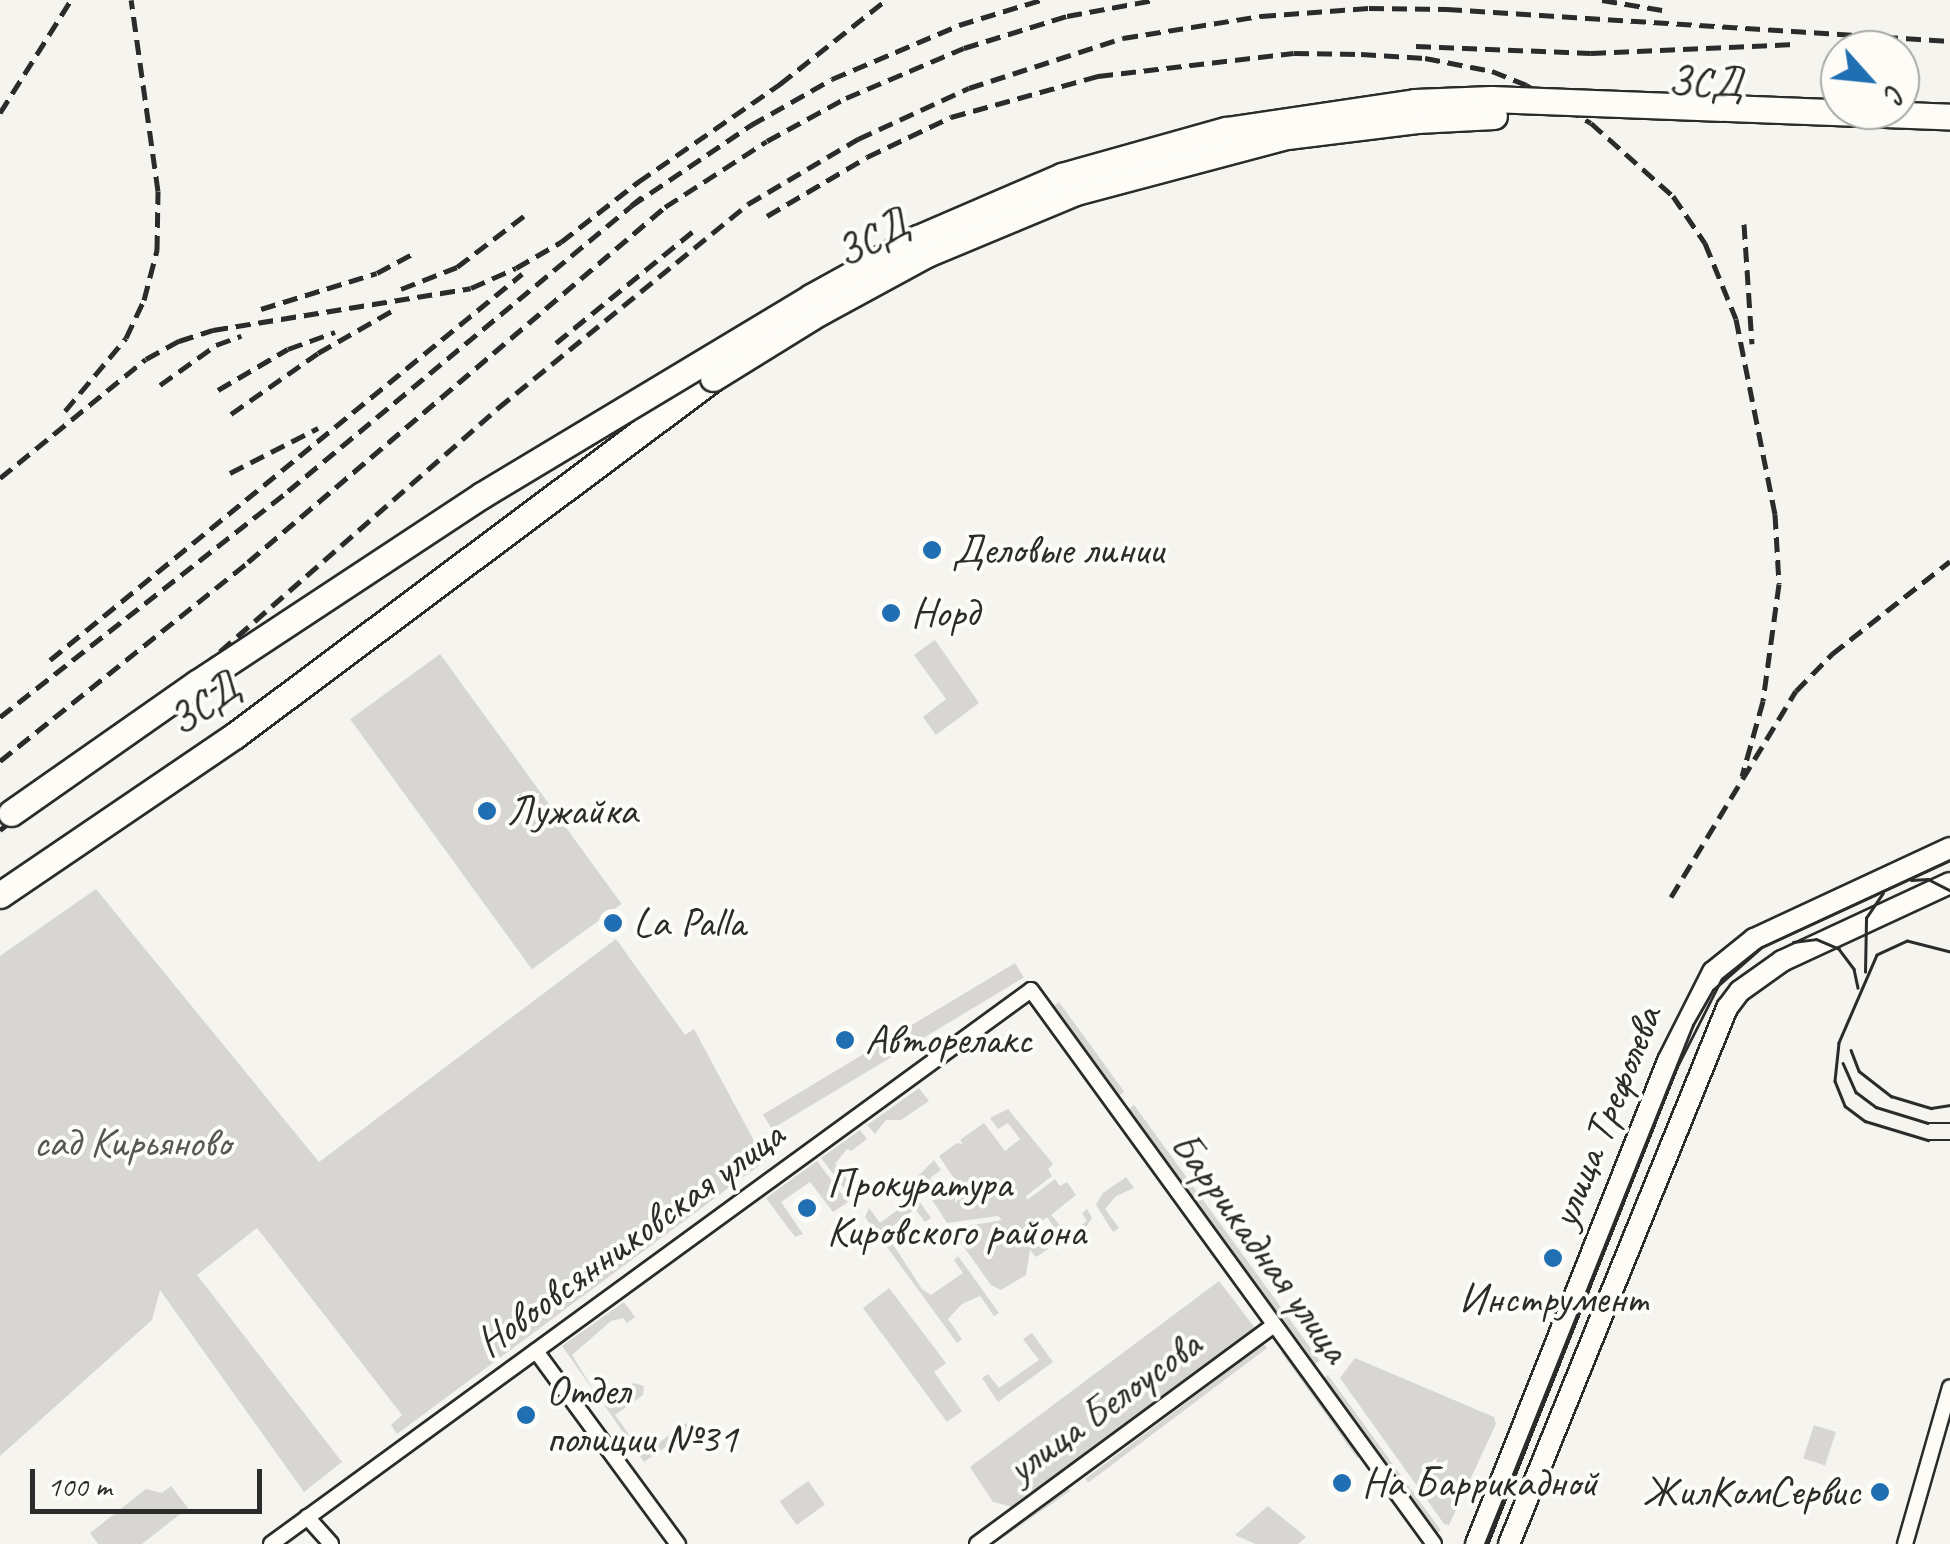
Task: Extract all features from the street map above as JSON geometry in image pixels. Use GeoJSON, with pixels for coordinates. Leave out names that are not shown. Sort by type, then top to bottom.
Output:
{"type":"FeatureCollection","features":[{"type":"Feature","properties":{"kind":"highway","name":"ЗСД"},"geometry":{"type":"LineString","coordinates":[[0,820],[197,683],[498,485],[810,296],[918,238],[1062,176],[1226,130],[1415,102],[1530,100],[1950,117]]}},
{"type":"Feature","properties":{"kind":"highway","name":"ЗСД"},"geometry":{"type":"LineString","coordinates":[[0,895],[234,736],[713,378],[912,262],[1025,211],[1093,186],[1234,147],[1417,120],[1493,116],[1950,133]]}},
{"type":"Feature","properties":{"kind":"main road","name":"улица Трефолева"},"geometry":{"type":"LineString","coordinates":[[1476,1544],[1699,992],[1731,954],[1754,940],[1950,848]]}},
{"type":"Feature","properties":{"kind":"main road","name":"улица Трефолева"},"geometry":{"type":"LineString","coordinates":[[1509,1544],[1726,1008],[1740,991],[1782,961],[1950,883]]}},
{"type":"Feature","properties":{"kind":"street","name":"Баррикадная улица"},"geometry":{"type":"LineString","coordinates":[[1030,990],[1434,1544]]}},
{"type":"Feature","properties":{"kind":"street","name":"Новоовсянниковская улица"},"geometry":{"type":"LineString","coordinates":[[271,1544],[1030,990]]}},
{"type":"Feature","properties":{"kind":"street","name":"улица Белоусова"},"geometry":{"type":"LineString","coordinates":[[977,1544],[1273,1326]]}},
{"type":"Feature","properties":{"kind":"street"},"geometry":{"type":"LineString","coordinates":[[536,1351],[678,1544]]}},
{"type":"Feature","properties":{"kind":"street"},"geometry":{"type":"LineString","coordinates":[[1905,1544],[1950,1387]]}},
{"type":"Feature","properties":{"kind":"street"},"geometry":{"type":"LineString","coordinates":[[308,1517],[331,1544]]}},
{"type":"Feature","properties":{"kind":"green space"},"geometry":{"type":"Polygon","coordinates":[[[935,640],[979,703],[936,735],[923,717],[946,699],[914,655],[935,640]]]}},
{"type":"Feature","properties":{"kind":"green space","name":"Лужайка"},"geometry":{"type":"Polygon","coordinates":[[[440,654],[622,904],[532,969],[350,719],[440,654]]]}},
{"type":"Feature","properties":{"kind":"green space","name":"сад Кирьяново"},"geometry":{"type":"Polygon","coordinates":[[[96,889],[319,1162],[616,939],[685,1035],[694,1029],[765,1161],[397,1434],[391,1425],[402,1415],[257,1228],[197,1275],[342,1462],[304,1492],[160,1290],[152,1320],[0,1456],[0,956],[96,889]]]}},
{"type":"Feature","properties":{"kind":"green space"},"geometry":{"type":"Polygon","coordinates":[[[1015,963],[1024,978],[772,1129],[763,1114],[1015,963]]]}},
{"type":"Feature","properties":{"kind":"green space"},"geometry":{"type":"Polygon","coordinates":[[[1059,1002],[1124,1092],[1119,1095],[1054,1006],[1059,1002]]]}},
{"type":"Feature","properties":{"kind":"green space"},"geometry":{"type":"Polygon","coordinates":[[[919,1088],[929,1101],[901,1120],[886,1120],[875,1134],[867,1125],[919,1088]]]}},
{"type":"Feature","properties":{"kind":"green space"},"geometry":{"type":"Polygon","coordinates":[[[1134,1105],[1320,1361],[1312,1366],[1127,1110],[1134,1105]]]}},
{"type":"Feature","properties":{"kind":"green space"},"geometry":{"type":"Polygon","coordinates":[[[1008,1109],[1053,1164],[1048,1169],[1052,1176],[1026,1196],[1027,1200],[1055,1179],[1060,1186],[1067,1182],[1076,1195],[1051,1215],[1068,1234],[1087,1221],[1082,1213],[1087,1209],[1092,1218],[1080,1236],[1058,1233],[1047,1217],[1033,1227],[1048,1249],[1036,1257],[1030,1250],[1026,1275],[1001,1290],[991,1285],[951,1229],[1002,1220],[998,1216],[947,1223],[917,1177],[934,1160],[941,1170],[930,1178],[945,1200],[961,1189],[939,1156],[957,1143],[963,1144],[960,1140],[984,1123],[1005,1151],[1020,1139],[1008,1123],[998,1129],[990,1118],[1008,1109]]]}},
{"type":"Feature","properties":{"kind":"green space"},"geometry":{"type":"Polygon","coordinates":[[[860,1130],[867,1139],[851,1151],[847,1149],[835,1164],[859,1194],[852,1199],[821,1158],[860,1130]]]}},
{"type":"Feature","properties":{"kind":"green space"},"geometry":{"type":"Polygon","coordinates":[[[817,1161],[848,1202],[833,1212],[810,1182],[781,1202],[803,1234],[795,1237],[766,1198],[817,1161]]]}},
{"type":"Feature","properties":{"kind":"green space"},"geometry":{"type":"Polygon","coordinates":[[[1126,1177],[1134,1188],[1116,1196],[1105,1209],[1119,1228],[1113,1232],[1096,1205],[1103,1193],[1126,1177]]]}},
{"type":"Feature","properties":{"kind":"green space"},"geometry":{"type":"Polygon","coordinates":[[[901,1186],[912,1191],[931,1218],[925,1222],[915,1209],[885,1232],[922,1289],[931,1295],[963,1273],[954,1260],[958,1256],[999,1313],[994,1316],[980,1296],[962,1304],[948,1319],[962,1339],[957,1343],[865,1217],[869,1208],[880,1223],[907,1203],[895,1189],[901,1186]]]}},
{"type":"Feature","properties":{"kind":"green space"},"geometry":{"type":"Polygon","coordinates":[[[1219,1281],[1255,1328],[1013,1507],[993,1502],[970,1467],[1219,1281]]]}},
{"type":"Feature","properties":{"kind":"green space"},"geometry":{"type":"Polygon","coordinates":[[[889,1288],[946,1363],[934,1372],[962,1411],[947,1422],[863,1308],[889,1288]]]}},
{"type":"Feature","properties":{"kind":"green space"},"geometry":{"type":"Polygon","coordinates":[[[624,1302],[635,1317],[627,1323],[623,1318],[611,1321],[572,1355],[596,1394],[562,1346],[624,1302]]]}},
{"type":"Feature","properties":{"kind":"green space"},"geometry":{"type":"Polygon","coordinates":[[[1032,1333],[1053,1362],[998,1402],[982,1378],[988,1374],[999,1388],[1039,1360],[1023,1339],[1032,1333]]]}},
{"type":"Feature","properties":{"kind":"green space"},"geometry":{"type":"Polygon","coordinates":[[[1264,1344],[1267,1348],[1088,1483],[1085,1479],[1264,1344]]]}},
{"type":"Feature","properties":{"kind":"green space"},"geometry":{"type":"Polygon","coordinates":[[[1284,1350],[1361,1455],[1357,1458],[1281,1352],[1284,1350]]]}},
{"type":"Feature","properties":{"kind":"green space"},"geometry":{"type":"Polygon","coordinates":[[[1355,1358],[1494,1417],[1496,1424],[1449,1525],[1444,1524],[1340,1378],[1355,1358]]]}},
{"type":"Feature","properties":{"kind":"green space"},"geometry":{"type":"Polygon","coordinates":[[[1328,1375],[1441,1530],[1436,1534],[1323,1379],[1328,1375]]]}},
{"type":"Feature","properties":{"kind":"green space"},"geometry":{"type":"Polygon","coordinates":[[[634,1383],[644,1386],[643,1395],[615,1415],[643,1454],[686,1423],[690,1430],[644,1462],[604,1405],[634,1383]]]}},
{"type":"Feature","properties":{"kind":"green space"},"geometry":{"type":"Polygon","coordinates":[[[1814,1425],[1836,1432],[1825,1465],[1803,1458],[1814,1425]]]}},
{"type":"Feature","properties":{"kind":"green space"},"geometry":{"type":"Polygon","coordinates":[[[808,1481],[825,1504],[797,1525],[780,1502],[808,1481]]]}},
{"type":"Feature","properties":{"kind":"green space"},"geometry":{"type":"Polygon","coordinates":[[[171,1486],[188,1508],[142,1544],[98,1544],[90,1533],[146,1489],[162,1493],[171,1486]]]}},
{"type":"Feature","properties":{"kind":"green space"},"geometry":{"type":"Polygon","coordinates":[[[1067,1486],[1070,1491],[994,1544],[1010,1528],[1067,1486]]]}},
{"type":"Feature","properties":{"kind":"green space"},"geometry":{"type":"Polygon","coordinates":[[[1268,1506],[1306,1537],[1298,1544],[1255,1544],[1235,1535],[1268,1506]]]}},
{"type":"Feature","properties":{"kind":"tram line"},"geometry":{"type":"LineString","coordinates":[[1485,1544],[1693,1025],[1713,990],[1762,947],[1950,860]]}},
{"type":"Feature","properties":{"kind":"tram line"},"geometry":{"type":"LineString","coordinates":[[1911,880],[1928,879],[1950,890]]}},
{"type":"Feature","properties":{"kind":"tram line"},"geometry":{"type":"LineString","coordinates":[[1865,972],[1866,918],[1883,893]]}},
{"type":"Feature","properties":{"kind":"tram line"},"geometry":{"type":"LineString","coordinates":[[1793,942],[1816,939],[1839,949],[1854,969],[1858,988]]}},
{"type":"Feature","properties":{"kind":"tram line"},"geometry":{"type":"LineString","coordinates":[[1950,952],[1907,941],[1877,955],[1839,1043],[1835,1081],[1845,1106],[1865,1121],[1928,1140],[1950,1140]]}},
{"type":"Feature","properties":{"kind":"tram line"},"geometry":{"type":"LineString","coordinates":[[1851,1050],[1859,1071],[1891,1096],[1931,1108],[1950,1105]]}},
{"type":"Feature","properties":{"kind":"tram line"},"geometry":{"type":"LineString","coordinates":[[1843,1063],[1856,1092],[1876,1107],[1928,1123],[1950,1123]]}},
{"type":"Feature","properties":{"kind":"railway"},"geometry":{"type":"LineString","coordinates":[[0,113],[71,0]]}},
{"type":"Feature","properties":{"kind":"railway"},"geometry":{"type":"LineString","coordinates":[[65,411],[126,338],[144,300],[157,250],[158,191],[131,0]]}},
{"type":"Feature","properties":{"kind":"railway"},"geometry":{"type":"LineString","coordinates":[[0,478],[146,359],[179,341],[213,330],[471,288],[516,268],[561,242],[638,182],[780,84],[886,0]]}},
{"type":"Feature","properties":{"kind":"railway"},"geometry":{"type":"LineString","coordinates":[[642,197],[631,206],[751,125],[832,79],[959,25],[1041,0]]}},
{"type":"Feature","properties":{"kind":"railway"},"geometry":{"type":"LineString","coordinates":[[0,761],[248,562],[665,207],[767,141],[846,98],[964,48],[1067,16],[1154,0]]}},
{"type":"Feature","properties":{"kind":"railway"},"geometry":{"type":"LineString","coordinates":[[1602,0],[1662,10]]}},
{"type":"Feature","properties":{"kind":"railway"},"geometry":{"type":"LineString","coordinates":[[0,830],[168,697],[498,408],[748,204],[858,139],[969,88],[1123,38],[1261,16],[1369,8],[1447,9],[1950,41]]}},
{"type":"Feature","properties":{"kind":"railway"},"geometry":{"type":"LineString","coordinates":[[1416,46],[1591,53],[1795,44]]}},
{"type":"Feature","properties":{"kind":"railway"},"geometry":{"type":"LineString","coordinates":[[767,216],[867,157],[951,117],[1098,76],[1294,53],[1361,54],[1425,58],[1492,71],[1526,85],[1591,123],[1673,196],[1705,243],[1736,319],[1775,514],[1779,584],[1763,701],[1742,776]]}},
{"type":"Feature","properties":{"kind":"railway"},"geometry":{"type":"LineString","coordinates":[[0,717],[288,491],[631,206]]}},
{"type":"Feature","properties":{"kind":"railway"},"geometry":{"type":"LineString","coordinates":[[401,289],[457,267],[524,216]]}},
{"type":"Feature","properties":{"kind":"railway"},"geometry":{"type":"LineString","coordinates":[[1744,224],[1752,344]]}},
{"type":"Feature","properties":{"kind":"railway"},"geometry":{"type":"LineString","coordinates":[[556,343],[692,232]]}},
{"type":"Feature","properties":{"kind":"railway"},"geometry":{"type":"LineString","coordinates":[[261,309],[377,273],[416,252]]}},
{"type":"Feature","properties":{"kind":"railway"},"geometry":{"type":"LineString","coordinates":[[50,660],[522,274]]}},
{"type":"Feature","properties":{"kind":"railway"},"geometry":{"type":"LineString","coordinates":[[231,414],[318,353],[397,308]]}},
{"type":"Feature","properties":{"kind":"railway"},"geometry":{"type":"LineString","coordinates":[[218,390],[288,349],[335,332]]}},
{"type":"Feature","properties":{"kind":"railway"},"geometry":{"type":"LineString","coordinates":[[160,385],[216,345],[241,336]]}},
{"type":"Feature","properties":{"kind":"railway"},"geometry":{"type":"LineString","coordinates":[[230,473],[318,428]]}},
{"type":"Feature","properties":{"kind":"railway"},"geometry":{"type":"LineString","coordinates":[[1671,897],[1796,691],[1832,654],[1950,561]]}},
{"type":"Feature","properties":{"kind":"place","name":"Деловые линии"},"geometry":{"type":"Point","coordinates":[932,550]}},
{"type":"Feature","properties":{"kind":"place","name":"Норд"},"geometry":{"type":"Point","coordinates":[891,613]}},
{"type":"Feature","properties":{"kind":"place","name":"Лужайка"},"geometry":{"type":"Point","coordinates":[487,811]}},
{"type":"Feature","properties":{"kind":"place","name":"La Palla"},"geometry":{"type":"Point","coordinates":[613,923]}},
{"type":"Feature","properties":{"kind":"place","name":"Авторелакс"},"geometry":{"type":"Point","coordinates":[845,1040]}},
{"type":"Feature","properties":{"kind":"place","name":"Прокуратура Кировского района"},"geometry":{"type":"Point","coordinates":[807,1208]}},
{"type":"Feature","properties":{"kind":"place","name":"Инструмент"},"geometry":{"type":"Point","coordinates":[1553,1258]}},
{"type":"Feature","properties":{"kind":"place","name":"Отдел полиции №31"},"geometry":{"type":"Point","coordinates":[526,1415]}},
{"type":"Feature","properties":{"kind":"place","name":"На Баррикадной"},"geometry":{"type":"Point","coordinates":[1342,1483]}},
{"type":"Feature","properties":{"kind":"place","name":"ЖилКомСервис"},"geometry":{"type":"Point","coordinates":[1880,1492]}}]}
